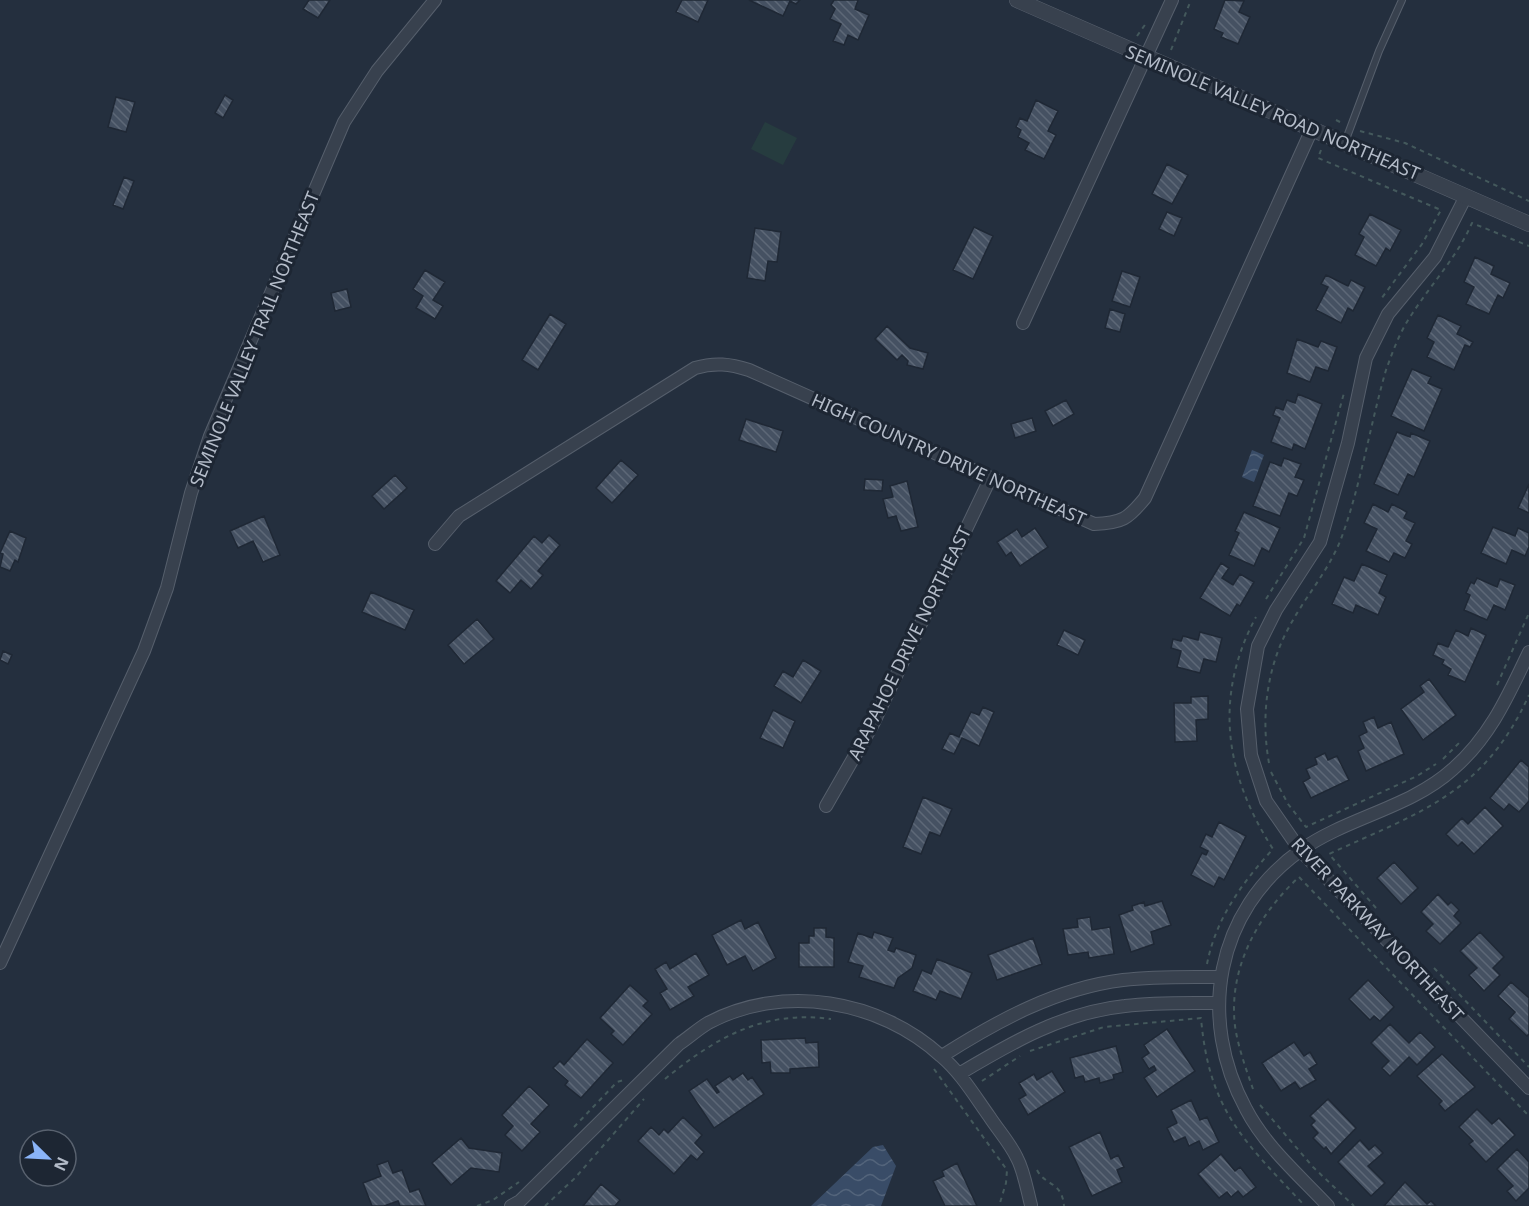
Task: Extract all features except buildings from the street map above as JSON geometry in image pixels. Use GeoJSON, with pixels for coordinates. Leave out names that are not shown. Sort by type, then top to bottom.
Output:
{"type":"FeatureCollection","features":[{"type":"Feature","properties":{"kind":"street","name":"SEMINOLE VALLEY TRAIL NORTHEAST"},"geometry":{"type":"LineString","coordinates":[[0,963],[144,651],[167,588],[191,493],[210,436],[344,122],[377,71],[435,0]]}},
{"type":"Feature","properties":{"kind":"street","name":"SEMINOLE VALLEY ROAD NORTHEAST"},"geometry":{"type":"LineString","coordinates":[[1017,0],[1529,224]]}},
{"type":"Feature","properties":{"kind":"street"},"geometry":{"type":"LineString","coordinates":[[1023,322],[1172,0]]}},
{"type":"Feature","properties":{"kind":"street","name":"HIGH COUNTRY DRIVE NORTHEAST"},"geometry":{"type":"LineString","coordinates":[[435,544],[459,516],[695,368],[710,363],[729,364],[749,370],[1094,524],[1116,523],[1132,514],[1145,498],[1312,129]]}},
{"type":"Feature","properties":{"kind":"street","name":"RIVER PARKWAY NORTHEAST"},"geometry":{"type":"LineString","coordinates":[[1466,196],[1435,257],[1389,314],[1366,358],[1348,442],[1320,542],[1276,610],[1257,646],[1247,709],[1251,755],[1266,801],[1300,850],[1529,1088]]}},
{"type":"Feature","properties":{"kind":"street","name":"ARAPAHOE DRIVE NORTHEAST"},"geometry":{"type":"LineString","coordinates":[[826,806],[873,724],[990,479]]}},
{"type":"Feature","properties":{"kind":"street"},"geometry":{"type":"LineString","coordinates":[[1328,1206],[1271,1145],[1246,1111],[1230,1075],[1220,1044],[1218,1003],[1220,977],[1229,945],[1242,914],[1267,881],[1300,850],[1332,831],[1420,791],[1451,771],[1478,747],[1499,715],[1529,652]]}},
{"type":"Feature","properties":{"kind":"street"},"geometry":{"type":"LineString","coordinates":[[942,1056],[989,1026],[1032,1005],[1077,990],[1122,980],[1220,977]]}},
{"type":"Feature","properties":{"kind":"street"},"geometry":{"type":"LineString","coordinates":[[511,1206],[520,1201],[679,1044],[708,1023],[745,1009],[782,1002],[818,1002],[851,1006],[918,1037],[942,1056],[959,1074],[1018,1159],[1031,1205]]}},
{"type":"Feature","properties":{"kind":"street"},"geometry":{"type":"LineString","coordinates":[[959,1074],[1040,1029],[1085,1014],[1123,1006],[1218,1003]]}},
{"type":"Feature","properties":{"kind":"lane"},"geometry":{"type":"LineString","coordinates":[[1345,142],[1379,51],[1402,0]]}},
{"type":"Feature","properties":{"kind":"path"},"geometry":{"type":"LineString","coordinates":[[1169,49],[1172,50],[1191,0]]}},
{"type":"Feature","properties":{"kind":"path"},"geometry":{"type":"LineString","coordinates":[[1336,120],[1371,136],[1405,143],[1529,201]]}},
{"type":"Feature","properties":{"kind":"path"},"geometry":{"type":"LineString","coordinates":[[1321,150],[1318,158],[1441,210],[1422,244],[1381,300]]}},
{"type":"Feature","properties":{"kind":"path"},"geometry":{"type":"LineString","coordinates":[[1460,741],[1440,762],[1417,776],[1306,827],[1288,804],[1270,768],[1265,743],[1268,693],[1275,659],[1288,629],[1310,598],[1339,545],[1386,370],[1412,314],[1450,262],[1472,223],[1529,246]]}},
{"type":"Feature","properties":{"kind":"path"},"geometry":{"type":"LineString","coordinates":[[1264,603],[1304,538],[1345,388]]}},
{"type":"Feature","properties":{"kind":"path"},"geometry":{"type":"LineString","coordinates":[[1196,964],[1207,964],[1211,945],[1223,917],[1245,880],[1273,849],[1246,804],[1230,744],[1232,685],[1244,639],[1259,612]]}},
{"type":"Feature","properties":{"kind":"path"},"geometry":{"type":"LineString","coordinates":[[1496,687],[1529,613]]}},
{"type":"Feature","properties":{"kind":"path"},"geometry":{"type":"LineString","coordinates":[[1380,913],[1329,854],[1430,808],[1464,784],[1487,764],[1507,739],[1529,695]]}},
{"type":"Feature","properties":{"kind":"path"},"geometry":{"type":"LineString","coordinates":[[1253,1090],[1235,1025],[1240,971],[1254,929],[1277,897],[1299,877],[1529,1116]]}},
{"type":"Feature","properties":{"kind":"path"},"geometry":{"type":"LineString","coordinates":[[1433,967],[1529,1067]]}},
{"type":"Feature","properties":{"kind":"path"},"geometry":{"type":"LineString","coordinates":[[658,1084],[696,1053],[729,1034],[776,1018],[840,1020]]}},
{"type":"Feature","properties":{"kind":"path"},"geometry":{"type":"LineString","coordinates":[[986,1090],[980,1082],[1025,1053],[1063,1039],[1104,1027],[1133,1022],[1201,1018],[1204,1055],[1229,1119],[1251,1149],[1305,1206]]}},
{"type":"Feature","properties":{"kind":"path"},"geometry":{"type":"LineString","coordinates":[[932,1066],[1007,1170],[1006,1183],[999,1206]]}},
{"type":"Feature","properties":{"kind":"path"},"geometry":{"type":"LineString","coordinates":[[569,1133],[617,1083],[628,1078]]}},
{"type":"Feature","properties":{"kind":"path"},"geometry":{"type":"LineString","coordinates":[[545,1206],[575,1178],[650,1093]]}},
{"type":"Feature","properties":{"kind":"path"},"geometry":{"type":"LineString","coordinates":[[1257,1100],[1312,1167],[1354,1206]]}},
{"type":"Feature","properties":{"kind":"path"},"geometry":{"type":"LineString","coordinates":[[1036,1167],[1040,1176],[1052,1182],[1063,1195],[1064,1206]]}},
{"type":"Feature","properties":{"kind":"path"},"geometry":{"type":"LineString","coordinates":[[477,1206],[493,1200],[520,1181]]}},
{"type":"Feature","properties":{"kind":"green space"},"geometry":{"type":"Polygon","coordinates":[[[765,122],[797,138],[783,165],[751,149],[765,122]]]}},
{"type":"Feature","properties":{"kind":"water"},"geometry":{"type":"Polygon","coordinates":[[[1252,450],[1264,455],[1254,482],[1242,477],[1252,450]]]}},
{"type":"Feature","properties":{"kind":"water"},"geometry":{"type":"Polygon","coordinates":[[[883,1145],[896,1166],[881,1206],[811,1206],[873,1147],[883,1145]]]}}]}
